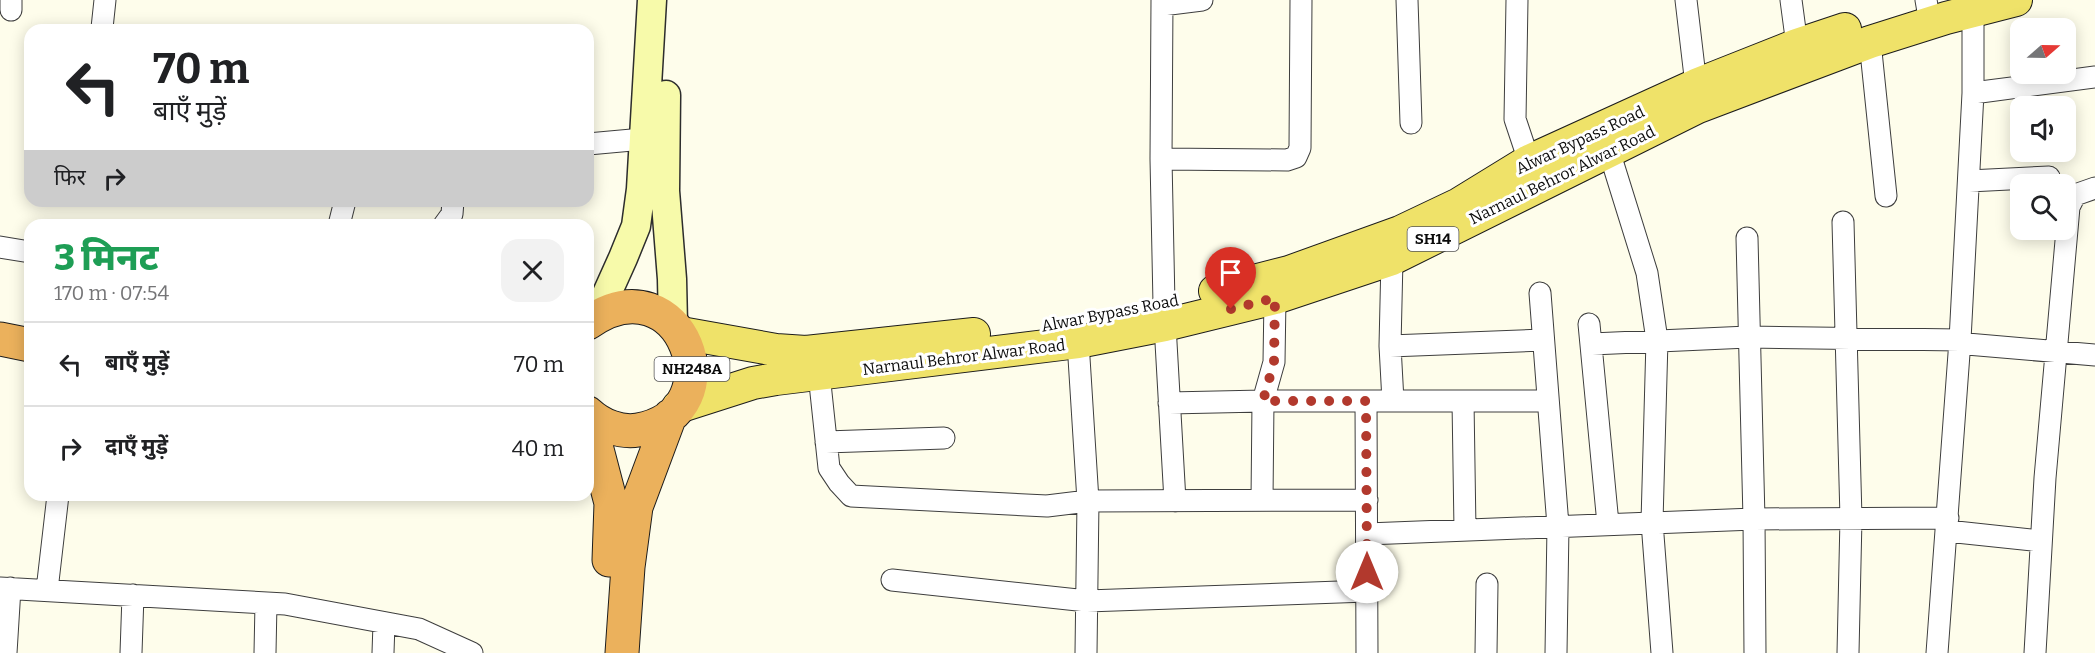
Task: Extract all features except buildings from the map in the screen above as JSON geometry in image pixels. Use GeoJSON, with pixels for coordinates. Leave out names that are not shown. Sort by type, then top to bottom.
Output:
{"type":"FeatureCollection","features":[{"type":"Feature","properties":{"kind":"highway"},"geometry":{"type":"LineString","coordinates":[[594,319],[614,308],[635,307],[655,312],[677,328]]}},
{"type":"Feature","properties":{"kind":"highway","name":"NH248A"},"geometry":{"type":"LineString","coordinates":[[622,653],[628,567],[636,507],[674,411],[685,398],[689,387],[692,365],[686,343],[677,328]]}},
{"type":"Feature","properties":{"kind":"highway"},"geometry":{"type":"LineString","coordinates":[[0,339],[24,344]]}},
{"type":"Feature","properties":{"kind":"highway"},"geometry":{"type":"LineString","coordinates":[[594,419],[608,427],[634,430],[647,428],[674,411]]}},
{"type":"Feature","properties":{"kind":"highway"},"geometry":{"type":"LineString","coordinates":[[594,436],[611,503],[604,653]]}},
{"type":"Feature","properties":{"kind":"main road","name":"Narnaul Behror Alwar Road"},"geometry":{"type":"LineString","coordinates":[[812,363],[1078,342],[1165,315],[1275,298],[1392,259],[1698,107],[1870,42],[1929,6],[1973,10],[2016,0]]}},
{"type":"Feature","properties":{"kind":"main road","name":"Alwar Bypass Road"},"geometry":{"type":"LineString","coordinates":[[812,363],[1037,327],[1165,315],[1400,232],[1459,204],[1529,161],[1696,85],[1797,45],[1929,6]]}},
{"type":"Feature","properties":{"kind":"main road","name":"SH14"},"geometry":{"type":"LineString","coordinates":[[677,328],[776,350],[812,363]]}},
{"type":"Feature","properties":{"kind":"main road","name":"SH14"},"geometry":{"type":"LineString","coordinates":[[674,411],[812,363]]}},
{"type":"Feature","properties":{"kind":"street"},"geometry":{"type":"LineString","coordinates":[[102,24],[105,0]]}},
{"type":"Feature","properties":{"kind":"street"},"geometry":{"type":"LineString","coordinates":[[594,316],[636,226],[641,189],[652,0]]}},
{"type":"Feature","properties":{"kind":"street"},"geometry":{"type":"LineString","coordinates":[[670,0],[664,133],[665,191],[677,328]]}},
{"type":"Feature","properties":{"kind":"street"},"geometry":{"type":"LineString","coordinates":[[1175,501],[1165,315],[1161,159],[1162,2],[1202,0]]}},
{"type":"Feature","properties":{"kind":"street"},"geometry":{"type":"LineString","coordinates":[[1161,159],[1287,160],[1296,157],[1300,148],[1301,0]]}},
{"type":"Feature","properties":{"kind":"street"},"geometry":{"type":"LineString","coordinates":[[1407,0],[1411,123]]}},
{"type":"Feature","properties":{"kind":"street"},"geometry":{"type":"LineString","coordinates":[[1517,0],[1515,119],[1529,161]]}},
{"type":"Feature","properties":{"kind":"street"},"geometry":{"type":"LineString","coordinates":[[1686,0],[1696,85]]}},
{"type":"Feature","properties":{"kind":"street"},"geometry":{"type":"LineString","coordinates":[[1791,0],[1797,45]]}},
{"type":"Feature","properties":{"kind":"street"},"geometry":{"type":"LineString","coordinates":[[1937,653],[1969,181],[1973,93],[1973,10]]}},
{"type":"Feature","properties":{"kind":"street"},"geometry":{"type":"LineString","coordinates":[[1870,42],[1886,196]]}},
{"type":"Feature","properties":{"kind":"street"},"geometry":{"type":"LineString","coordinates":[[1973,93],[2095,77]]}},
{"type":"Feature","properties":{"kind":"street"},"geometry":{"type":"LineString","coordinates":[[594,143],[644,139]]}},
{"type":"Feature","properties":{"kind":"street"},"geometry":{"type":"LineString","coordinates":[[1610,151],[1647,273],[1657,340],[1652,522],[1662,653]]}},
{"type":"Feature","properties":{"kind":"street"},"geometry":{"type":"LineString","coordinates":[[1969,181],[2010,179]]}},
{"type":"Feature","properties":{"kind":"street"},"geometry":{"type":"LineString","coordinates":[[2035,653],[2041,542],[2069,207],[2075,195],[2095,188]]}},
{"type":"Feature","properties":{"kind":"street"},"geometry":{"type":"LineString","coordinates":[[1843,222],[1851,518],[1848,653]]}},
{"type":"Feature","properties":{"kind":"street"},"geometry":{"type":"LineString","coordinates":[[1747,238],[1755,653]]}},
{"type":"Feature","properties":{"kind":"street"},"geometry":{"type":"LineString","coordinates":[[0,247],[24,251]]}},
{"type":"Feature","properties":{"kind":"street"},"geometry":{"type":"LineString","coordinates":[[1392,259],[1390,346],[1393,401]]}},
{"type":"Feature","properties":{"kind":"street"},"geometry":{"type":"LineString","coordinates":[[1540,293],[1558,526],[1556,653]]}},
{"type":"Feature","properties":{"kind":"street"},"geometry":{"type":"LineString","coordinates":[[1263,500],[1263,401],[1274,362],[1275,298]]}},
{"type":"Feature","properties":{"kind":"street"},"geometry":{"type":"LineString","coordinates":[[1608,524],[1590,334],[1657,340],[1748,337],[1960,340],[1967,344],[2095,354]]}},
{"type":"Feature","properties":{"kind":"street"},"geometry":{"type":"LineString","coordinates":[[1390,346],[1543,340]]}},
{"type":"Feature","properties":{"kind":"street"},"geometry":{"type":"LineString","coordinates":[[1078,342],[1088,501],[1086,653]]}},
{"type":"Feature","properties":{"kind":"street"},"geometry":{"type":"LineString","coordinates":[[812,363],[829,468],[851,496],[1047,506],[1088,501],[1367,500]]}},
{"type":"Feature","properties":{"kind":"street"},"geometry":{"type":"LineString","coordinates":[[1366,401],[1367,653]]}},
{"type":"Feature","properties":{"kind":"street"},"geometry":{"type":"LineString","coordinates":[[1463,401],[1465,530]]}},
{"type":"Feature","properties":{"kind":"street"},"geometry":{"type":"LineString","coordinates":[[1169,403],[1548,401]]}},
{"type":"Feature","properties":{"kind":"street"},"geometry":{"type":"LineString","coordinates":[[826,441],[944,438]]}},
{"type":"Feature","properties":{"kind":"street"},"geometry":{"type":"LineString","coordinates":[[47,590],[57,501]]}},
{"type":"Feature","properties":{"kind":"street"},"geometry":{"type":"LineString","coordinates":[[1367,534],[1652,522],[1851,518],[1947,525],[2041,542]]}},
{"type":"Feature","properties":{"kind":"street"},"geometry":{"type":"LineString","coordinates":[[892,580],[1087,602],[1367,591]]}},
{"type":"Feature","properties":{"kind":"street"},"geometry":{"type":"LineString","coordinates":[[1486,653],[1487,584]]}},
{"type":"Feature","properties":{"kind":"street"},"geometry":{"type":"LineString","coordinates":[[6,653],[5,588],[285,604],[419,629],[472,653]]}},
{"type":"Feature","properties":{"kind":"street"},"geometry":{"type":"LineString","coordinates":[[131,653],[133,595]]}},
{"type":"Feature","properties":{"kind":"street"},"geometry":{"type":"LineString","coordinates":[[265,653],[266,603]]}},
{"type":"Feature","properties":{"kind":"street"},"geometry":{"type":"LineString","coordinates":[[382,653],[384,623]]}},
{"type":"Feature","properties":{"kind":"route"},"geometry":{"type":"LineString","coordinates":[[1231,309],[1275,298],[1274,362],[1263,401],[1366,401],[1367,572]]}}]}
